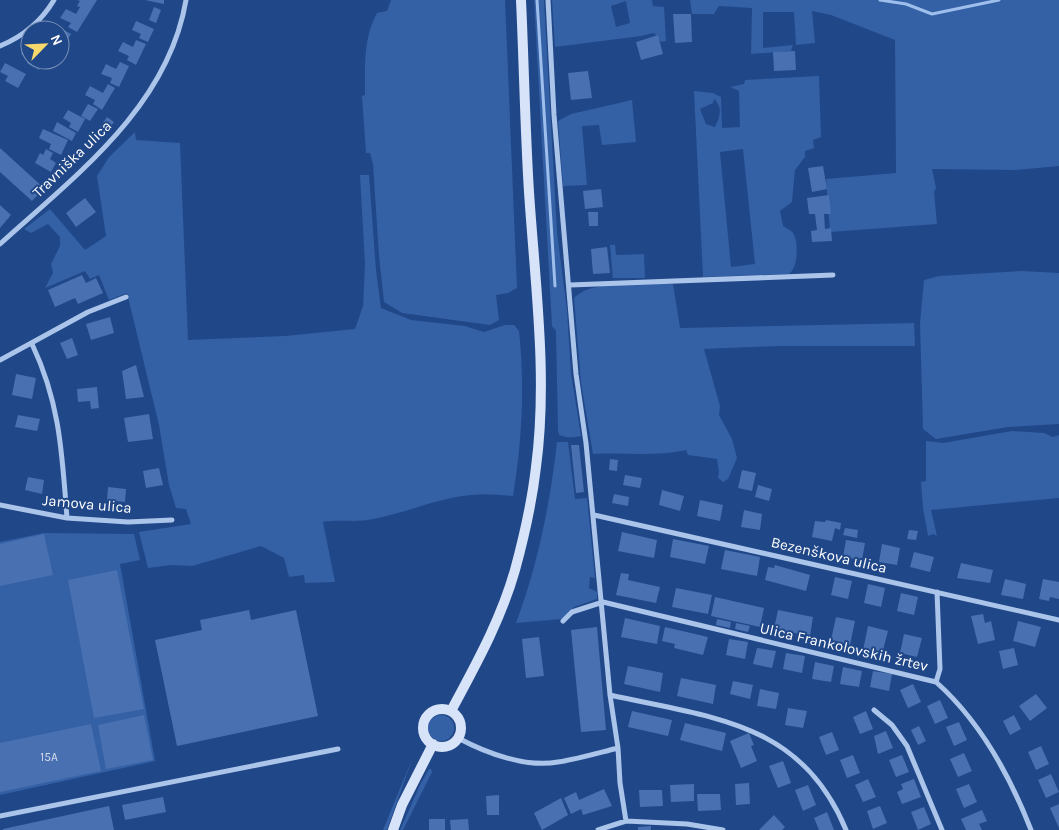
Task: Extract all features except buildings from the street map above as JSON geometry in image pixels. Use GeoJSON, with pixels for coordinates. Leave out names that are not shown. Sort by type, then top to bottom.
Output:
{"type":"FeatureCollection","features":[{"type":"Feature","properties":{"kind":"street"},"geometry":{"type":"LineString","coordinates":[[0,46],[32,28],[45,16],[54,0]]}},
{"type":"Feature","properties":{"kind":"street","name":"Travniška ulica"},"geometry":{"type":"LineString","coordinates":[[0,244],[85,168],[118,132],[148,93],[164,66],[176,39],[186,0]]}},
{"type":"Feature","properties":{"kind":"street"},"geometry":{"type":"LineString","coordinates":[[451,711],[497,621],[514,572],[528,514],[536,466],[540,410],[539,338],[528,189],[521,0]]}},
{"type":"Feature","properties":{"kind":"street"},"geometry":{"type":"LineString","coordinates":[[548,0],[563,222],[570,285],[576,374],[594,515],[610,695],[626,821]]}},
{"type":"Feature","properties":{"kind":"street"},"geometry":{"type":"LineString","coordinates":[[570,285],[833,275]]}},
{"type":"Feature","properties":{"kind":"street"},"geometry":{"type":"LineString","coordinates":[[0,360],[88,312],[126,297]]}},
{"type":"Feature","properties":{"kind":"street"},"geometry":{"type":"LineString","coordinates":[[32,344],[45,371],[56,407],[62,451],[67,518]]}},
{"type":"Feature","properties":{"kind":"street","name":"Jamova ulica"},"geometry":{"type":"LineString","coordinates":[[0,505],[67,518],[128,522],[172,520]]}},
{"type":"Feature","properties":{"kind":"street","name":"Bezenškova ulica"},"geometry":{"type":"LineString","coordinates":[[594,515],[1059,620]]}},
{"type":"Feature","properties":{"kind":"street"},"geometry":{"type":"LineString","coordinates":[[936,592],[940,669],[936,682]]}},
{"type":"Feature","properties":{"kind":"street"},"geometry":{"type":"LineString","coordinates":[[564,620],[579,609],[603,602]]}},
{"type":"Feature","properties":{"kind":"street","name":"Ulica Frankolovskih žrtev"},"geometry":{"type":"LineString","coordinates":[[603,602],[936,682],[949,693],[989,746],[1008,776],[1031,830]]}},
{"type":"Feature","properties":{"kind":"street"},"geometry":{"type":"LineString","coordinates":[[610,695],[750,729],[775,742],[798,758],[824,786],[846,830]]}},
{"type":"Feature","properties":{"kind":"street"},"geometry":{"type":"LineString","coordinates":[[439,709],[451,711],[460,720],[461,732],[458,738],[449,746],[433,744],[425,736],[423,725],[428,715],[439,709]]}},
{"type":"Feature","properties":{"kind":"street"},"geometry":{"type":"LineString","coordinates":[[874,710],[892,725],[907,746],[942,830]]}},
{"type":"Feature","properties":{"kind":"street"},"geometry":{"type":"LineString","coordinates":[[458,738],[491,753],[526,761],[556,763],[618,748]]}},
{"type":"Feature","properties":{"kind":"street"},"geometry":{"type":"LineString","coordinates":[[393,830],[410,788],[433,744]]}},
{"type":"Feature","properties":{"kind":"street"},"geometry":{"type":"LineString","coordinates":[[0,816],[338,748]]}},
{"type":"Feature","properties":{"kind":"street"},"geometry":{"type":"LineString","coordinates":[[598,830],[626,821],[687,824],[723,830]]}},
{"type":"Feature","properties":{"kind":"shaded area"},"geometry":{"type":"Polygon","coordinates":[[[391,0],[505,0],[517,288],[508,293],[496,295],[499,320],[490,325],[402,313],[384,302],[373,164],[370,153],[366,153],[362,96],[365,95],[366,53],[372,23],[377,13],[387,11],[391,0]]]}},
{"type":"Feature","properties":{"kind":"shaded area"},"geometry":{"type":"Polygon","coordinates":[[[534,0],[544,0],[557,232],[567,310],[571,373],[581,436],[575,437],[559,435],[558,430],[556,331],[552,326],[534,0]]]}},
{"type":"Feature","properties":{"kind":"shaded area"},"geometry":{"type":"Polygon","coordinates":[[[552,0],[652,0],[653,6],[664,7],[666,41],[661,42],[654,33],[555,47],[552,0]],[[626,1],[611,6],[616,27],[630,23],[626,1]]]}},
{"type":"Feature","properties":{"kind":"shaded area"},"geometry":{"type":"Polygon","coordinates":[[[690,0],[1059,0],[1059,166],[1016,170],[932,169],[936,188],[934,192],[937,224],[830,232],[826,179],[896,173],[895,40],[831,15],[812,11],[815,43],[796,45],[794,12],[763,12],[763,48],[793,45],[791,51],[751,54],[752,8],[719,6],[714,14],[692,14],[690,0]]]}},
{"type":"Feature","properties":{"kind":"shaded area"},"geometry":{"type":"Polygon","coordinates":[[[819,76],[821,137],[813,140],[814,148],[805,151],[805,157],[795,170],[792,202],[780,211],[783,226],[792,232],[795,237],[797,248],[796,261],[789,274],[703,277],[694,91],[713,93],[721,97],[722,128],[740,127],[739,91],[730,87],[744,84],[745,80],[819,76]],[[714,99],[713,103],[700,109],[706,124],[715,127],[720,109],[714,99]],[[743,149],[720,152],[731,267],[755,264],[743,149]]]}},
{"type":"Feature","properties":{"kind":"shaded area"},"geometry":{"type":"Polygon","coordinates":[[[632,100],[636,142],[602,145],[599,125],[582,126],[587,185],[563,186],[558,121],[571,114],[632,100]]]}},
{"type":"Feature","properties":{"kind":"shaded area"},"geometry":{"type":"Polygon","coordinates":[[[135,132],[136,140],[180,143],[188,340],[285,336],[355,329],[363,306],[365,264],[360,175],[369,175],[376,270],[381,308],[411,320],[465,326],[484,332],[505,325],[514,325],[519,331],[522,414],[513,496],[482,494],[458,497],[373,519],[323,522],[335,582],[305,583],[304,575],[289,577],[284,558],[261,546],[192,566],[171,565],[148,568],[139,532],[191,524],[186,509],[176,508],[169,485],[159,425],[127,293],[109,300],[99,275],[90,279],[85,271],[45,288],[53,273],[51,264],[60,246],[60,237],[48,224],[31,233],[24,229],[50,209],[85,250],[106,236],[97,176],[109,157],[135,132]]]}},
{"type":"Feature","properties":{"kind":"shaded area"},"geometry":{"type":"Polygon","coordinates":[[[610,245],[615,245],[616,255],[644,254],[645,278],[613,278],[610,245]]]}},
{"type":"Feature","properties":{"kind":"shaded area"},"geometry":{"type":"Polygon","coordinates":[[[1022,271],[1059,273],[1059,424],[1008,427],[936,439],[923,429],[920,323],[924,280],[939,276],[1022,271]]]}},
{"type":"Feature","properties":{"kind":"shaded area"},"geometry":{"type":"Polygon","coordinates":[[[635,283],[673,284],[680,328],[914,323],[915,346],[779,346],[704,349],[720,406],[719,415],[732,439],[737,458],[728,479],[723,482],[718,478],[717,459],[688,455],[686,450],[651,454],[593,454],[581,383],[574,298],[582,292],[606,285],[635,283]]]}},
{"type":"Feature","properties":{"kind":"shaded area"},"geometry":{"type":"Polygon","coordinates":[[[1012,431],[1044,433],[1053,437],[1059,435],[1059,498],[931,510],[937,536],[933,534],[928,536],[921,482],[926,481],[926,441],[943,443],[1012,431]]]}},
{"type":"Feature","properties":{"kind":"shaded area"},"geometry":{"type":"Polygon","coordinates":[[[557,442],[568,442],[575,499],[587,498],[595,578],[590,577],[589,588],[597,592],[597,599],[574,607],[562,619],[516,623],[531,579],[542,534],[557,442]]]}},
{"type":"Feature","properties":{"kind":"shaded area"},"geometry":{"type":"Polygon","coordinates":[[[44,533],[134,534],[140,560],[120,564],[155,761],[0,795],[0,542],[44,533]]]}},
{"type":"Feature","properties":{"kind":"shaded area"},"geometry":{"type":"Polygon","coordinates":[[[441,715],[450,719],[454,728],[450,737],[441,741],[432,737],[428,728],[432,719],[441,715]]]}},
{"type":"Feature","properties":{"kind":"shaded area"},"geometry":{"type":"Polygon","coordinates":[[[413,757],[387,830],[383,830],[413,757]]]}},
{"type":"Feature","properties":{"kind":"shaded area"},"geometry":{"type":"Polygon","coordinates":[[[429,769],[432,772],[403,830],[400,830],[421,783],[429,769]]]}},
{"type":"Feature","properties":{"kind":"waterway"},"geometry":{"type":"LineString","coordinates":[[537,0],[555,286]]}},
{"type":"Feature","properties":{"kind":"waterway"},"geometry":{"type":"LineString","coordinates":[[880,0],[906,4],[932,14],[999,0]]}}]}
